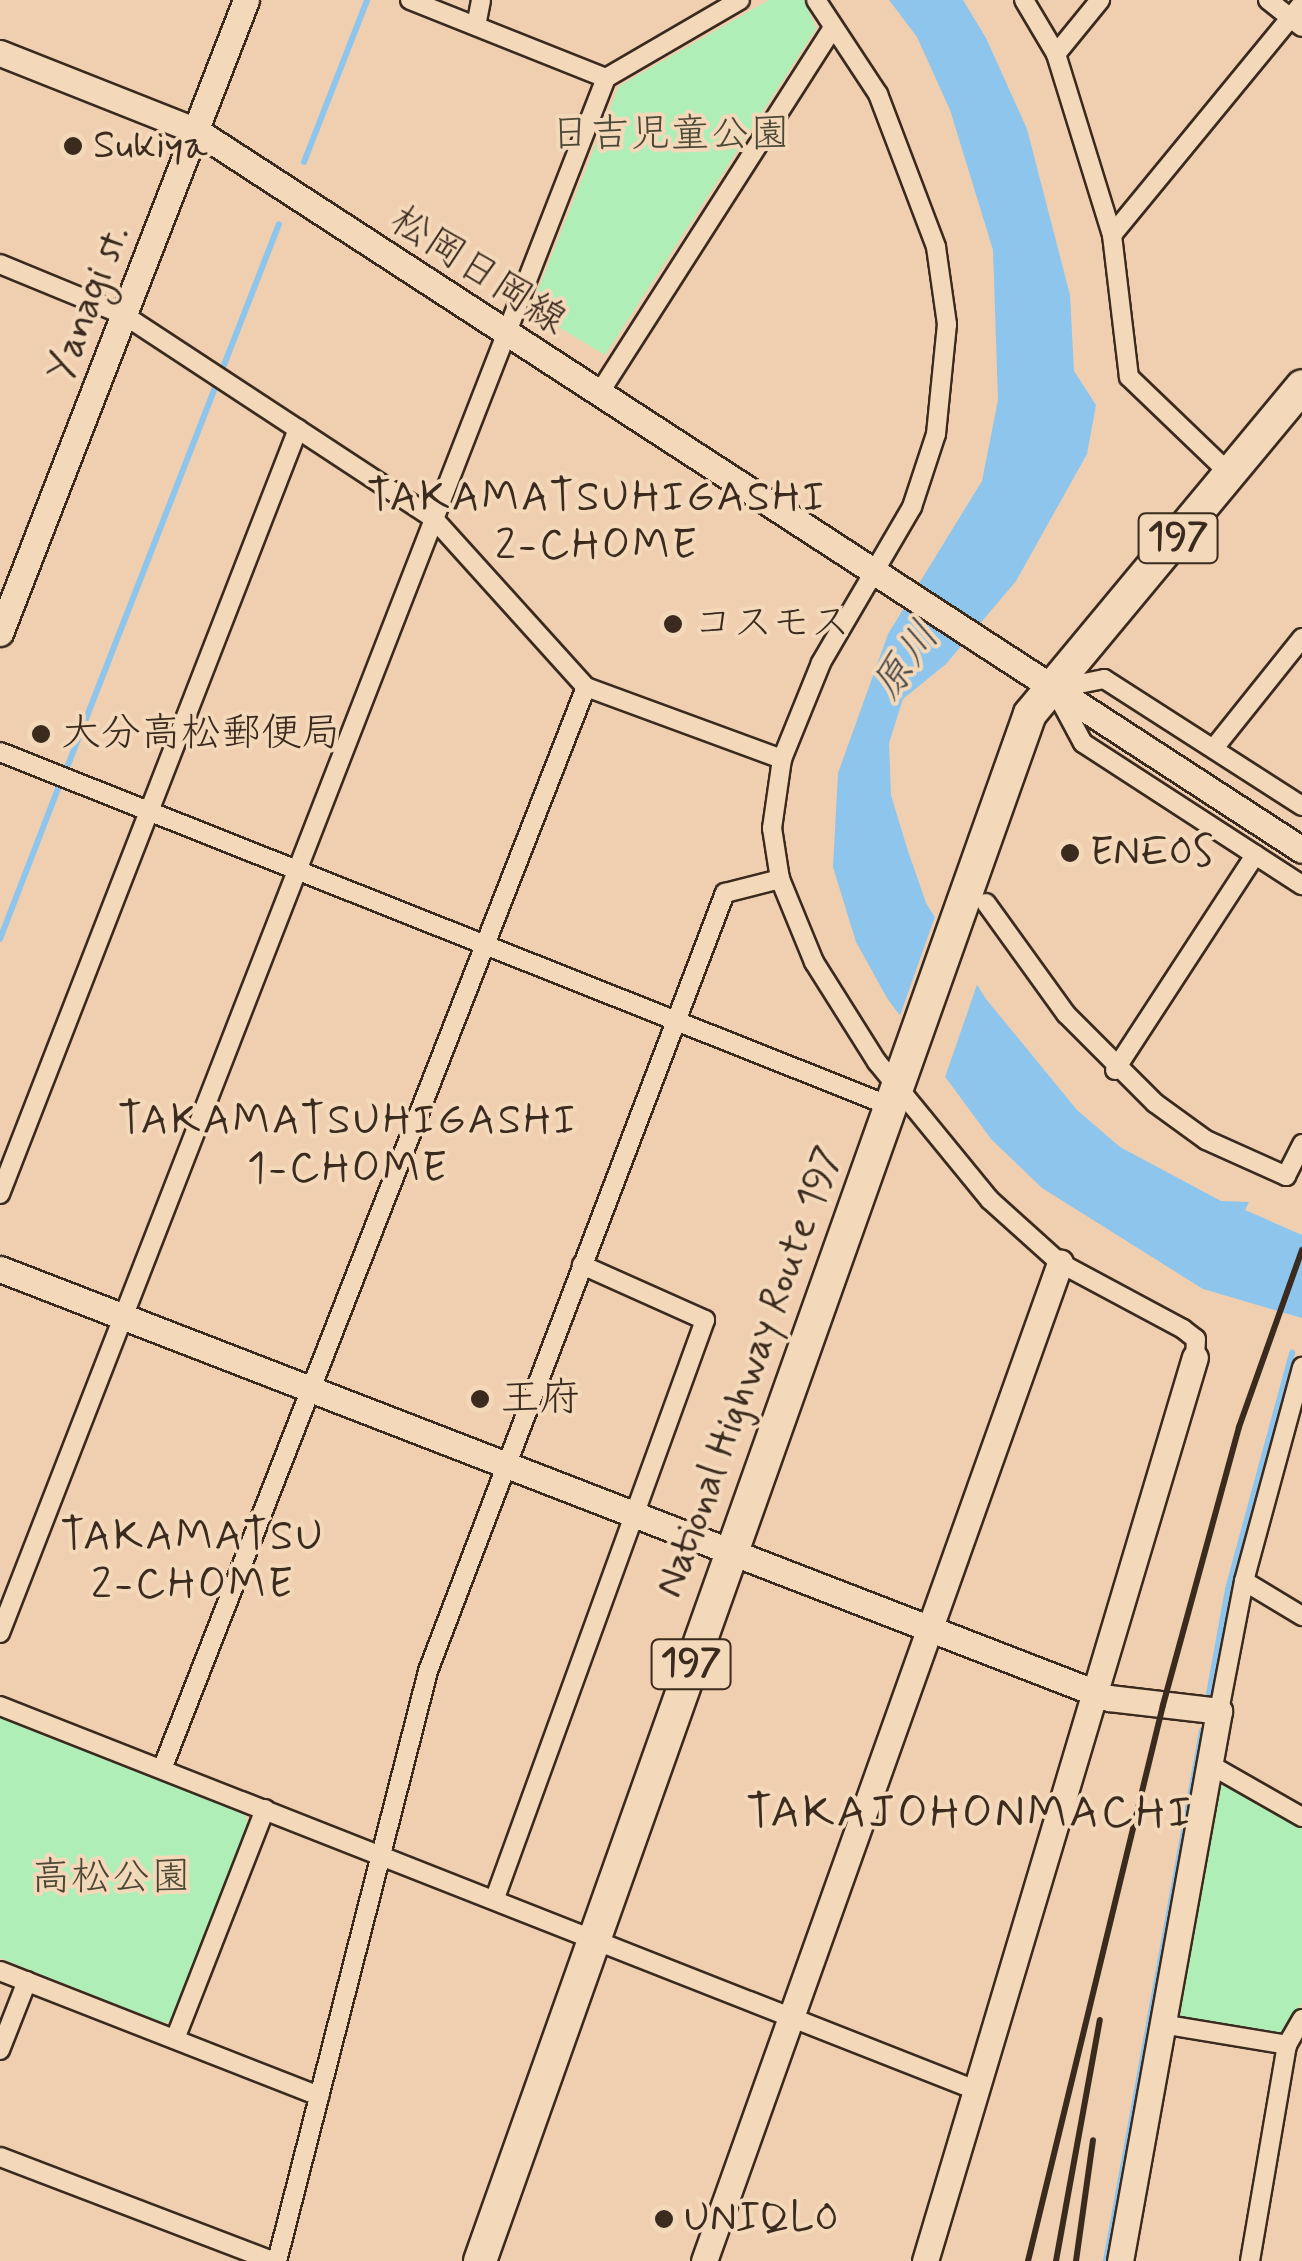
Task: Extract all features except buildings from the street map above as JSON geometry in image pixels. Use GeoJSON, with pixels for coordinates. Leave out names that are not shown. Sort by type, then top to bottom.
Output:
{"type":"FeatureCollection","features":[{"type":"Feature","properties":{"kind":"highway","name":"National Highway Route 197"},"geometry":{"type":"LineString","coordinates":[[480,2261],[603,1941],[904,1089],[972,920],[1030,714],[1302,386]]}},
{"type":"Feature","properties":{"kind":"highway","name":"National Highway Route 197"},"geometry":{"type":"LineString","coordinates":[[502,2261],[603,1941]]}},
{"type":"Feature","properties":{"kind":"street","name":"Yanagi st."},"geometry":{"type":"LineString","coordinates":[[0,632],[246,0]]}},
{"type":"Feature","properties":{"kind":"street"},"geometry":{"type":"LineString","coordinates":[[410,0],[606,78]]}},
{"type":"Feature","properties":{"kind":"street"},"geometry":{"type":"LineString","coordinates":[[476,26],[481,0]]}},
{"type":"Feature","properties":{"kind":"street"},"geometry":{"type":"LineString","coordinates":[[0,1633],[606,78],[740,0]]}},
{"type":"Feature","properties":{"kind":"street"},"geometry":{"type":"LineString","coordinates":[[816,0],[878,94],[913,180],[936,247],[947,324],[936,434],[924,473],[820,663],[782,759],[772,828],[780,879],[814,962],[904,1089],[990,1200],[1060,1263],[1183,1329],[1196,1340],[1196,1357],[973,2089],[925,2261]]}},
{"type":"Feature","properties":{"kind":"street"},"geometry":{"type":"LineString","coordinates":[[1024,0],[1056,54],[1112,235],[1130,377],[1230,474]]}},
{"type":"Feature","properties":{"kind":"street"},"geometry":{"type":"LineString","coordinates":[[1056,54],[1100,0]]}},
{"type":"Feature","properties":{"kind":"street"},"geometry":{"type":"LineString","coordinates":[[1112,235],[1298,17],[1268,0]]}},
{"type":"Feature","properties":{"kind":"street"},"geometry":{"type":"LineString","coordinates":[[598,395],[832,29]]}},
{"type":"Feature","properties":{"kind":"street","name":"松岡日岡線"},"geometry":{"type":"LineString","coordinates":[[0,53],[197,131],[1054,689]]}},
{"type":"Feature","properties":{"kind":"street"},"geometry":{"type":"LineString","coordinates":[[0,264],[124,315],[434,519],[586,687],[782,759]]}},
{"type":"Feature","properties":{"kind":"street"},"geometry":{"type":"LineString","coordinates":[[0,1194],[298,430]]}},
{"type":"Feature","properties":{"kind":"street"},"geometry":{"type":"LineString","coordinates":[[1214,748],[1302,638]]}},
{"type":"Feature","properties":{"kind":"street"},"geometry":{"type":"LineString","coordinates":[[1054,689],[1104,678],[1302,806]]}},
{"type":"Feature","properties":{"kind":"street"},"geometry":{"type":"LineString","coordinates":[[162,1769],[586,687]]}},
{"type":"Feature","properties":{"kind":"street"},"geometry":{"type":"LineString","coordinates":[[1054,689],[1302,850]]}},
{"type":"Feature","properties":{"kind":"street"},"geometry":{"type":"LineString","coordinates":[[1054,689],[1083,744],[1302,885]]}},
{"type":"Feature","properties":{"kind":"street"},"geometry":{"type":"LineString","coordinates":[[0,752],[676,1022],[904,1089]]}},
{"type":"Feature","properties":{"kind":"street"},"geometry":{"type":"LineString","coordinates":[[1114,1070],[1255,856]]}},
{"type":"Feature","properties":{"kind":"street"},"geometry":{"type":"LineString","coordinates":[[0,2157],[275,2261],[428,1671],[725,893],[780,879]]}},
{"type":"Feature","properties":{"kind":"street"},"geometry":{"type":"LineString","coordinates":[[972,920],[1114,1070],[1206,1140],[1286,1176],[1302,1144]]}},
{"type":"Feature","properties":{"kind":"street"},"geometry":{"type":"LineString","coordinates":[[704,2261],[1060,1263]]}},
{"type":"Feature","properties":{"kind":"street"},"geometry":{"type":"LineString","coordinates":[[495,1898],[706,1320],[582,1264]]}},
{"type":"Feature","properties":{"kind":"street"},"geometry":{"type":"LineString","coordinates":[[0,1269],[504,1468],[1094,1692],[1219,1711]]}},
{"type":"Feature","properties":{"kind":"street"},"geometry":{"type":"LineString","coordinates":[[1120,2261],[1244,1582],[1302,1367]]}},
{"type":"Feature","properties":{"kind":"street"},"geometry":{"type":"LineString","coordinates":[[1244,1582],[1302,1616]]}},
{"type":"Feature","properties":{"kind":"street"},"geometry":{"type":"LineString","coordinates":[[0,1706],[973,2089]]}},
{"type":"Feature","properties":{"kind":"street"},"geometry":{"type":"LineString","coordinates":[[1209,1764],[1302,1817]]}},
{"type":"Feature","properties":{"kind":"street"},"geometry":{"type":"LineString","coordinates":[[175,2039],[265,1809]]}},
{"type":"Feature","properties":{"kind":"street"},"geometry":{"type":"LineString","coordinates":[[0,1971],[319,2096]]}},
{"type":"Feature","properties":{"kind":"street"},"geometry":{"type":"LineString","coordinates":[[0,2050],[27,1981]]}},
{"type":"Feature","properties":{"kind":"street"},"geometry":{"type":"LineString","coordinates":[[1250,2261],[1287,2045],[1302,2019]]}},
{"type":"Feature","properties":{"kind":"street"},"geometry":{"type":"LineString","coordinates":[[1162,2024],[1287,2045]]}},
{"type":"Feature","properties":{"kind":"green space","name":"日吉児童公園"},"geometry":{"type":"Polygon","coordinates":[[[769,0],[805,0],[816,29],[605,355],[530,310],[619,86],[769,0]]]}},
{"type":"Feature","properties":{"kind":"green space","name":"高松公園"},"geometry":{"type":"Polygon","coordinates":[[[0,1717],[244,1811],[248,1826],[174,2020],[163,2023],[0,1958],[0,1717]]]}},
{"type":"Feature","properties":{"kind":"green space"},"geometry":{"type":"Polygon","coordinates":[[[1223,1783],[1302,1829],[1302,2002],[1286,2030],[1276,2034],[1182,2017],[1176,2009],[1216,1786],[1223,1783]]]}},
{"type":"Feature","properties":{"kind":"water","name":"原川"},"geometry":{"type":"Polygon","coordinates":[[[889,0],[963,0],[986,38],[1027,129],[1070,295],[1074,371],[1096,405],[1087,454],[1016,581],[946,664],[903,699],[889,743],[891,795],[907,848],[926,903],[986,999],[1077,1110],[1120,1147],[1221,1201],[1249,1202],[1245,1210],[1302,1235],[1302,1318],[1203,1289],[1042,1188],[991,1139],[887,998],[856,942],[833,867],[838,773],[888,634],[982,481],[998,400],[993,250],[950,110],[917,37],[889,0]]]}},
{"type":"Feature","properties":{"kind":"pier"},"geometry":{"type":"Polygon","coordinates":[[[937,911],[979,979],[943,1083],[898,1021],[937,911]]]}},
{"type":"Feature","properties":{"kind":"waterway"},"geometry":{"type":"LineString","coordinates":[[304,162],[367,0]]}},
{"type":"Feature","properties":{"kind":"waterway"},"geometry":{"type":"LineString","coordinates":[[224,365],[279,224]]}},
{"type":"Feature","properties":{"kind":"waterway"},"geometry":{"type":"LineString","coordinates":[[66,770],[216,386]]}},
{"type":"Feature","properties":{"kind":"waterway"},"geometry":{"type":"LineString","coordinates":[[0,939],[58,789]]}},
{"type":"Feature","properties":{"kind":"waterway"},"geometry":{"type":"LineString","coordinates":[[1209,1694],[1228,1589],[1292,1353]]}},
{"type":"Feature","properties":{"kind":"waterway"},"geometry":{"type":"LineString","coordinates":[[1106,2261],[1202,1731]]}},
{"type":"Feature","properties":{"kind":"railway"},"geometry":{"type":"LineString","coordinates":[[1028,2261],[1163,1705],[1239,1427],[1302,1250]]}},
{"type":"Feature","properties":{"kind":"railway"},"geometry":{"type":"LineString","coordinates":[[1056,2261],[1100,2020]]}},
{"type":"Feature","properties":{"kind":"railway"},"geometry":{"type":"LineString","coordinates":[[1076,2261],[1093,2140]]}},
{"type":"Feature","properties":{"kind":"place","name":"Sukiya"},"geometry":{"type":"Point","coordinates":[73,146]}},
{"type":"Feature","properties":{"kind":"place","name":"コスモス"},"geometry":{"type":"Point","coordinates":[673,624]}},
{"type":"Feature","properties":{"kind":"place","name":"大分高松郵便局"},"geometry":{"type":"Point","coordinates":[41,734]}},
{"type":"Feature","properties":{"kind":"place","name":"ENEOS"},"geometry":{"type":"Point","coordinates":[1070,853]}},
{"type":"Feature","properties":{"kind":"place","name":"王府"},"geometry":{"type":"Point","coordinates":[480,1399]}},
{"type":"Feature","properties":{"kind":"place","name":"UNIQLO"},"geometry":{"type":"Point","coordinates":[664,2219]}},
{"type":"Feature","properties":{"kind":"district","name":"TAKAMATSUHIGASHI 2-CHOME"},"geometry":{"type":"Point","coordinates":[597,523]}},
{"type":"Feature","properties":{"kind":"district","name":"TAKAMATSUHIGASHI 1-CHOME"},"geometry":{"type":"Point","coordinates":[348,1146]}},
{"type":"Feature","properties":{"kind":"district","name":"TAKAMATSU 2-CHOME"},"geometry":{"type":"Point","coordinates":[193,1562]}},
{"type":"Feature","properties":{"kind":"district","name":"TAKAJOHONMACHI"},"geometry":{"type":"Point","coordinates":[970,1814]}}]}
